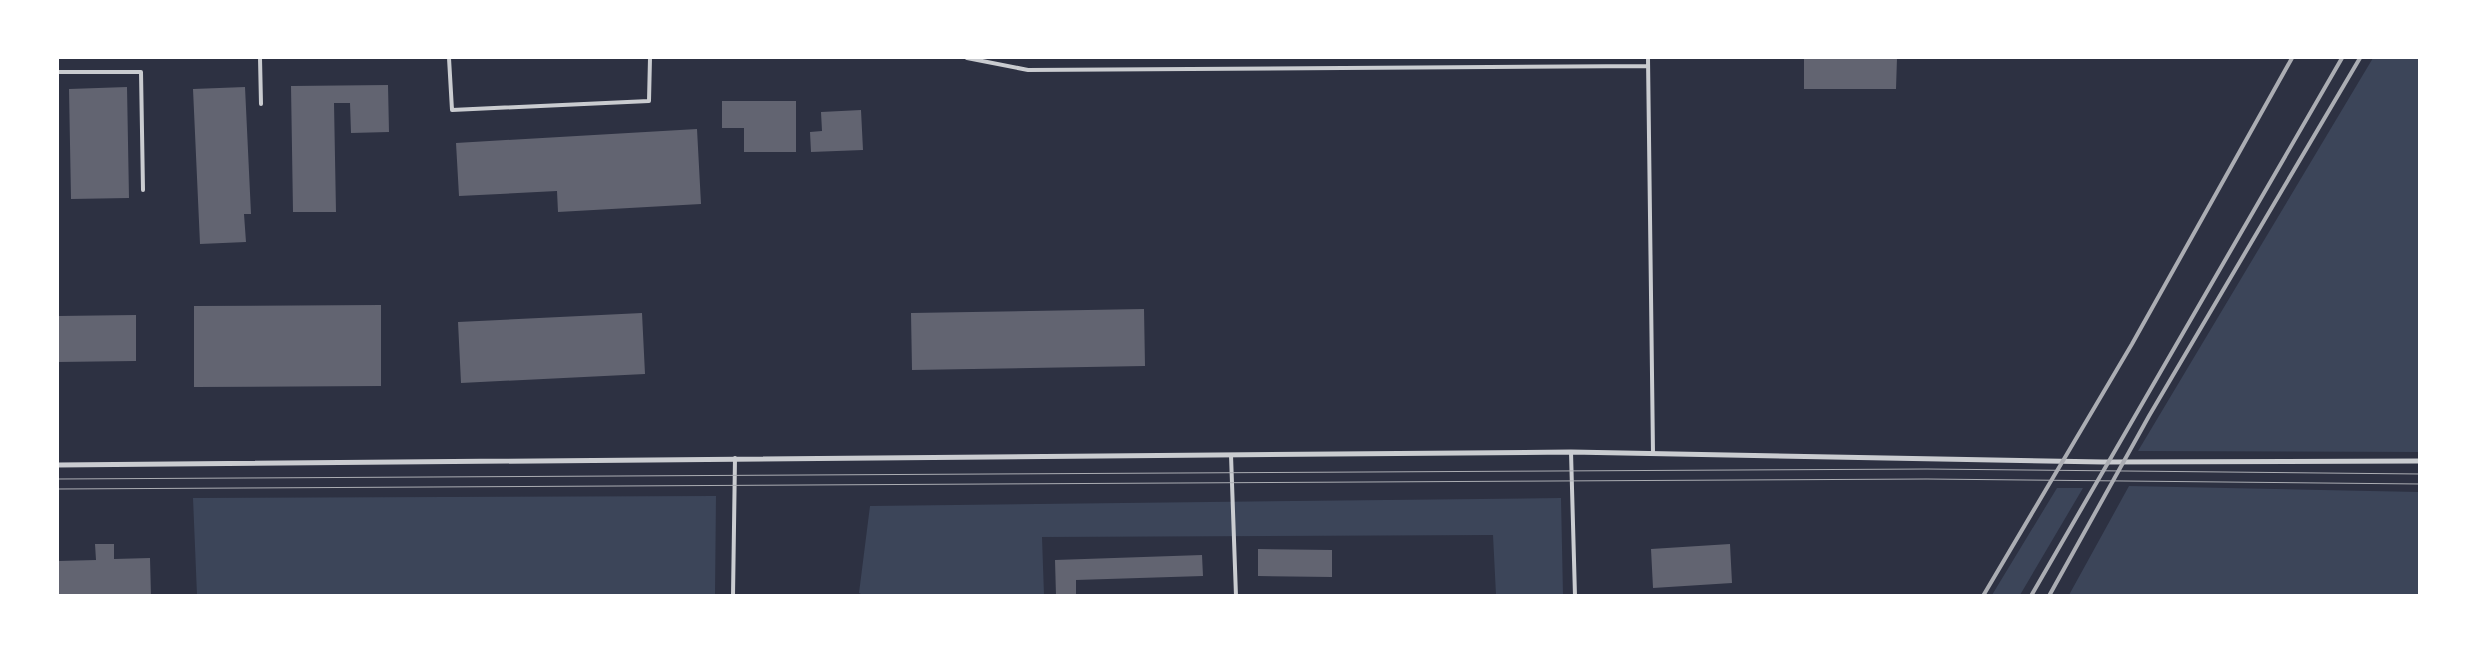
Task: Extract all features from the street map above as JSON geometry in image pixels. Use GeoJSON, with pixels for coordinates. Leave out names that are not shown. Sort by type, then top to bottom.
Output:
{"type":"FeatureCollection","features":[{"type":"Feature","properties":{"kind":"street"},"geometry":{"type":"LineString","coordinates":[[58,465],[1571,452],[2103,462],[2420,461]]}},
{"type":"Feature","properties":{"kind":"lane"},"geometry":{"type":"LineString","coordinates":[[260,58],[261,104]]}},
{"type":"Feature","properties":{"kind":"lane"},"geometry":{"type":"LineString","coordinates":[[449,58],[452,110],[649,101],[650,58]]}},
{"type":"Feature","properties":{"kind":"lane"},"geometry":{"type":"LineString","coordinates":[[967,58],[1028,70],[1648,66]]}},
{"type":"Feature","properties":{"kind":"lane"},"geometry":{"type":"LineString","coordinates":[[1648,58],[1653,453]]}},
{"type":"Feature","properties":{"kind":"lane"},"geometry":{"type":"LineString","coordinates":[[58,72],[141,72],[143,190]]}},
{"type":"Feature","properties":{"kind":"lane"},"geometry":{"type":"LineString","coordinates":[[1571,452],[1575,596]]}},
{"type":"Feature","properties":{"kind":"lane"},"geometry":{"type":"LineString","coordinates":[[1231,455],[1236,596]]}},
{"type":"Feature","properties":{"kind":"lane"},"geometry":{"type":"LineString","coordinates":[[733,596],[735,458]]}},
{"type":"Feature","properties":{"kind":"shaded area"},"geometry":{"type":"Polygon","coordinates":[[[2373,58],[2419,58],[2419,452],[2138,451],[2373,58]]]}},
{"type":"Feature","properties":{"kind":"shaded area"},"geometry":{"type":"Polygon","coordinates":[[[2129,486],[2419,492],[2419,595],[2069,595],[2129,486]]]}},
{"type":"Feature","properties":{"kind":"shaded area"},"geometry":{"type":"Polygon","coordinates":[[[2057,488],[2083,488],[2020,595],[1992,595],[2057,488]]]}},
{"type":"Feature","properties":{"kind":"shaded area"},"geometry":{"type":"Polygon","coordinates":[[[716,496],[715,595],[197,595],[193,498],[716,496]]]}},
{"type":"Feature","properties":{"kind":"shaded area"},"geometry":{"type":"Polygon","coordinates":[[[1561,498],[1563,595],[1496,595],[1493,535],[1042,537],[1044,595],[865,596],[859,593],[870,506],[1561,498]]]}},
{"type":"Feature","properties":{"kind":"building"},"geometry":{"type":"Polygon","coordinates":[[[1804,58],[1897,58],[1896,89],[1804,89],[1804,58]]]}},
{"type":"Feature","properties":{"kind":"building"},"geometry":{"type":"Polygon","coordinates":[[[388,85],[389,132],[351,133],[350,103],[334,103],[336,212],[293,212],[291,86],[388,85]]]}},
{"type":"Feature","properties":{"kind":"building"},"geometry":{"type":"Polygon","coordinates":[[[127,87],[129,198],[71,199],[69,89],[127,87]]]}},
{"type":"Feature","properties":{"kind":"building"},"geometry":{"type":"Polygon","coordinates":[[[245,87],[251,214],[244,214],[246,242],[200,244],[193,89],[245,87]]]}},
{"type":"Feature","properties":{"kind":"building"},"geometry":{"type":"Polygon","coordinates":[[[722,101],[796,101],[796,152],[744,152],[744,128],[722,128],[722,101]]]}},
{"type":"Feature","properties":{"kind":"building"},"geometry":{"type":"Polygon","coordinates":[[[861,110],[863,150],[811,152],[810,132],[822,131],[821,112],[861,110]]]}},
{"type":"Feature","properties":{"kind":"building"},"geometry":{"type":"Polygon","coordinates":[[[697,129],[701,204],[558,212],[557,191],[459,196],[456,143],[697,129]]]}},
{"type":"Feature","properties":{"kind":"building"},"geometry":{"type":"Polygon","coordinates":[[[381,305],[381,386],[194,387],[194,306],[381,305]]]}},
{"type":"Feature","properties":{"kind":"building"},"geometry":{"type":"Polygon","coordinates":[[[1144,309],[1145,366],[912,370],[911,313],[1144,309]]]}},
{"type":"Feature","properties":{"kind":"building"},"geometry":{"type":"Polygon","coordinates":[[[642,313],[645,374],[461,383],[458,322],[642,313]]]}},
{"type":"Feature","properties":{"kind":"building"},"geometry":{"type":"Polygon","coordinates":[[[136,315],[136,361],[58,362],[58,316],[136,315]]]}},
{"type":"Feature","properties":{"kind":"building"},"geometry":{"type":"Polygon","coordinates":[[[95,544],[114,544],[114,559],[150,558],[151,596],[58,596],[58,561],[96,560],[95,544]]]}},
{"type":"Feature","properties":{"kind":"building"},"geometry":{"type":"Polygon","coordinates":[[[1730,544],[1732,583],[1653,588],[1651,549],[1730,544]]]}},
{"type":"Feature","properties":{"kind":"building"},"geometry":{"type":"Polygon","coordinates":[[[1258,549],[1332,550],[1332,577],[1258,576],[1258,549]]]}},
{"type":"Feature","properties":{"kind":"building"},"geometry":{"type":"Polygon","coordinates":[[[1202,555],[1203,576],[1076,580],[1076,596],[1056,596],[1055,560],[1202,555]]]}},
{"type":"Feature","properties":{"kind":"tram line"},"geometry":{"type":"LineString","coordinates":[[58,479],[1927,469],[2420,474]]}},
{"type":"Feature","properties":{"kind":"tram line"},"geometry":{"type":"LineString","coordinates":[[58,489],[1927,479],[2420,484]]}},
{"type":"Feature","properties":{"kind":"railway"},"geometry":{"type":"LineString","coordinates":[[1983,596],[2132,344],[2292,58]]}},
{"type":"Feature","properties":{"kind":"railway"},"geometry":{"type":"LineString","coordinates":[[2031,596],[2342,58]]}},
{"type":"Feature","properties":{"kind":"railway"},"geometry":{"type":"LineString","coordinates":[[2049,596],[2149,416],[2360,58]]}}]}
